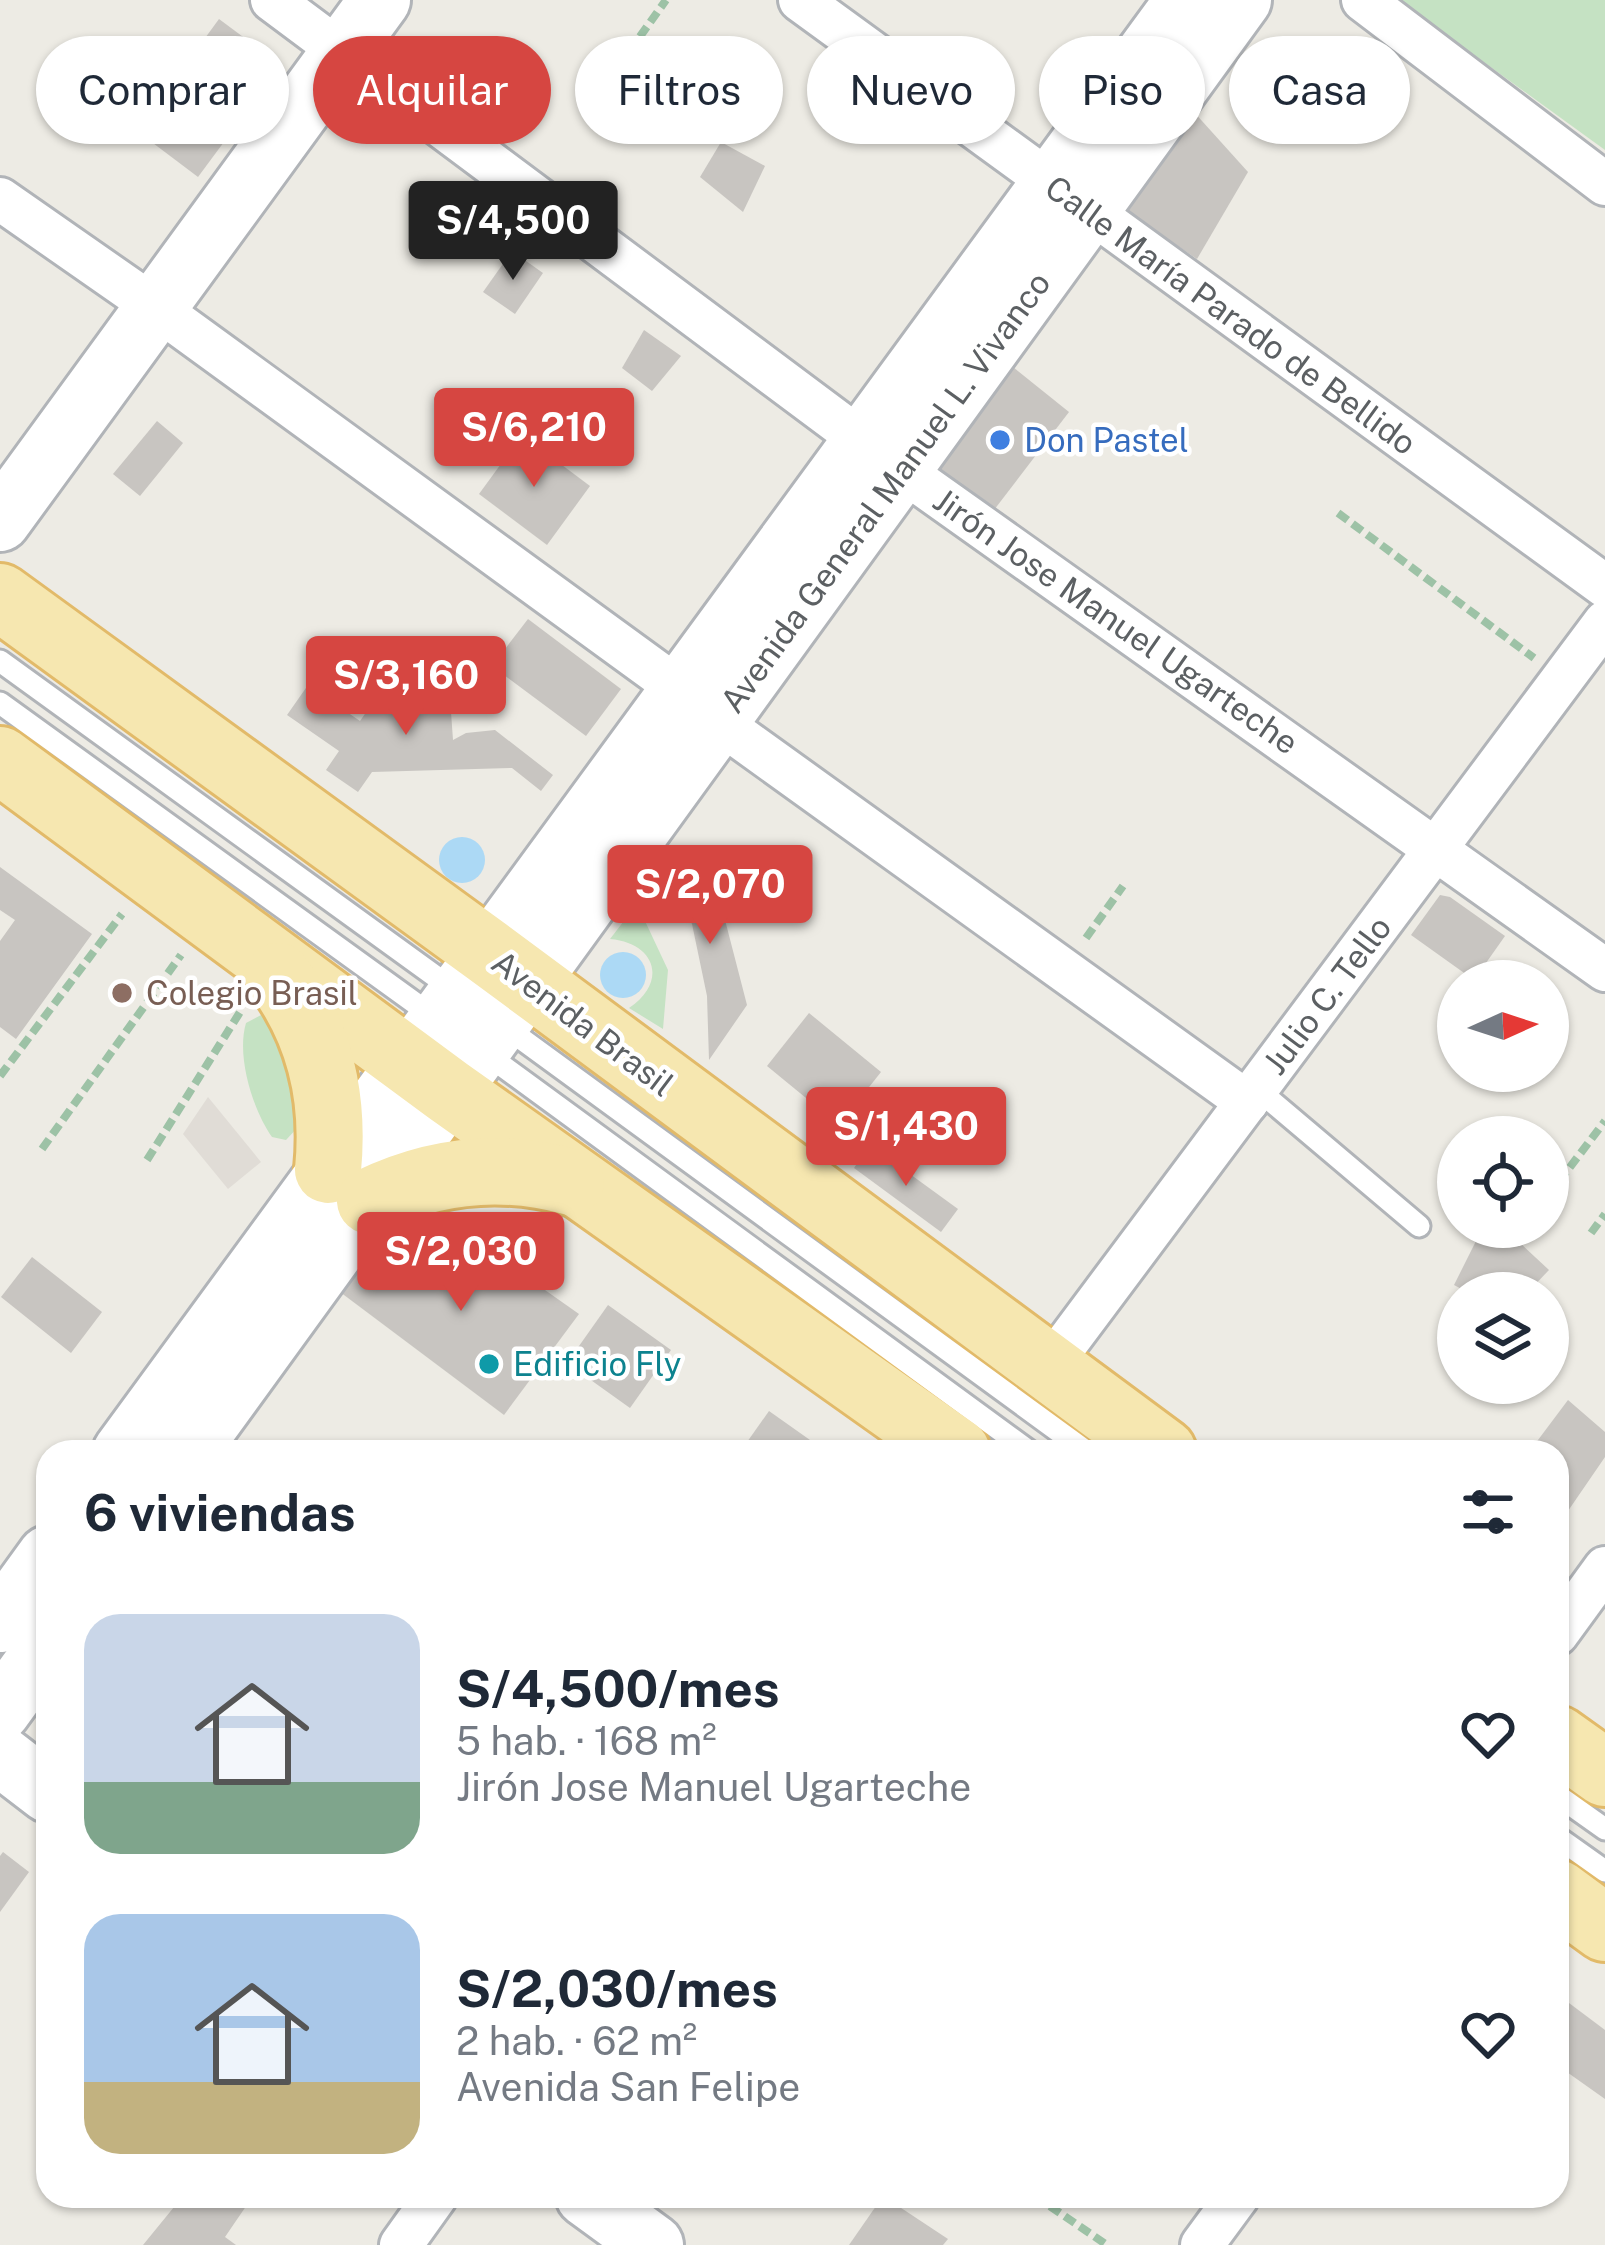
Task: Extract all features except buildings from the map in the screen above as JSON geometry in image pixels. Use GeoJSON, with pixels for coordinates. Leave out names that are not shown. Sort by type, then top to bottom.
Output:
{"type":"FeatureCollection","features":[{"type":"Feature","properties":{"kind":"main road","name":"Avenida Brasil"},"geometry":{"type":"LineString","coordinates":[[0,597],[469,1021],[1048,1368],[1147,1440]]}},
{"type":"Feature","properties":{"kind":"main road","name":"Avenida Brasil"},"geometry":{"type":"LineString","coordinates":[[0,760],[245,943],[469,1021],[586,1187],[939,1440]]}},
{"type":"Feature","properties":{"kind":"main road"},"geometry":{"type":"LineString","coordinates":[[245,943],[298,1006],[318,1052],[349,1185],[413,1183],[478,1171],[533,1173],[586,1187]]}},
{"type":"Feature","properties":{"kind":"main road"},"geometry":{"type":"LineString","coordinates":[[1569,1748],[1605,1773]]}},
{"type":"Feature","properties":{"kind":"main road"},"geometry":{"type":"LineString","coordinates":[[1569,1902],[1605,1928]]}},
{"type":"Feature","properties":{"kind":"street","name":"Jirón Jose Manuel Ugarteche"},"geometry":{"type":"LineString","coordinates":[[272,0],[318,36]]}},
{"type":"Feature","properties":{"kind":"street"},"geometry":{"type":"LineString","coordinates":[[354,36],[380,0]]}},
{"type":"Feature","properties":{"kind":"street","name":"Calle María Parado de Bellido"},"geometry":{"type":"LineString","coordinates":[[800,0],[1605,586]]}},
{"type":"Feature","properties":{"kind":"street","name":"Avenida General Manuel L. Vivanco"},"geometry":{"type":"LineString","coordinates":[[1070,199],[1186,0]]}},
{"type":"Feature","properties":{"kind":"street","name":"Avenida General Manuel L. Vivanco"},"geometry":{"type":"LineString","coordinates":[[349,1185],[1070,199],[1240,0]]}},
{"type":"Feature","properties":{"kind":"street"},"geometry":{"type":"LineString","coordinates":[[1363,0],[1605,184]]}},
{"type":"Feature","properties":{"kind":"street"},"geometry":{"type":"LineString","coordinates":[[0,521],[313,92]]}},
{"type":"Feature","properties":{"kind":"street","name":"Jirón Jose Manuel Ugarteche"},"geometry":{"type":"LineString","coordinates":[[463,144],[883,455],[1605,970]]}},
{"type":"Feature","properties":{"kind":"street"},"geometry":{"type":"LineString","coordinates":[[0,200],[155,307],[1064,970],[1252,1095]]}},
{"type":"Feature","properties":{"kind":"street","name":"Julio C. Tello"},"geometry":{"type":"LineString","coordinates":[[1048,1368],[1605,622]]}},
{"type":"Feature","properties":{"kind":"street"},"geometry":{"type":"LineString","coordinates":[[201,1440],[349,1185]]}},
{"type":"Feature","properties":{"kind":"street"},"geometry":{"type":"LineString","coordinates":[[133,1440],[349,1185]]}},
{"type":"Feature","properties":{"kind":"street"},"geometry":{"type":"LineString","coordinates":[[1569,1618],[1605,1568]]}},
{"type":"Feature","properties":{"kind":"street"},"geometry":{"type":"LineString","coordinates":[[0,1622],[36,1572]]}},
{"type":"Feature","properties":{"kind":"street"},"geometry":{"type":"LineString","coordinates":[[0,1711],[36,1662]]}},
{"type":"Feature","properties":{"kind":"street"},"geometry":{"type":"LineString","coordinates":[[0,1756],[36,1783]]}},
{"type":"Feature","properties":{"kind":"street"},"geometry":{"type":"LineString","coordinates":[[401,2245],[427,2208]]}},
{"type":"Feature","properties":{"kind":"street"},"geometry":{"type":"LineString","coordinates":[[602,2208],[653,2245]]}},
{"type":"Feature","properties":{"kind":"street"},"geometry":{"type":"LineString","coordinates":[[1202,2245],[1229,2208]]}},
{"type":"Feature","properties":{"kind":"lane","name":"Avenida Brasil"},"geometry":{"type":"LineString","coordinates":[[0,661],[1014,1440]]}},
{"type":"Feature","properties":{"kind":"lane","name":"Avenida Brasil"},"geometry":{"type":"LineString","coordinates":[[0,703],[469,1021],[1070,1440]]}},
{"type":"Feature","properties":{"kind":"lane"},"geometry":{"type":"LineString","coordinates":[[1252,1095],[1419,1226]]}},
{"type":"Feature","properties":{"kind":"lane"},"geometry":{"type":"LineString","coordinates":[[1569,1804],[1605,1829]]}},
{"type":"Feature","properties":{"kind":"lane"},"geometry":{"type":"LineString","coordinates":[[1569,1846],[1605,1871]]}},
{"type":"Feature","properties":{"kind":"path"},"geometry":{"type":"LineString","coordinates":[[641,36],[667,0]]}},
{"type":"Feature","properties":{"kind":"path"},"geometry":{"type":"LineString","coordinates":[[1338,513],[1563,680]]}},
{"type":"Feature","properties":{"kind":"path"},"geometry":{"type":"LineString","coordinates":[[0,1076],[153,873]]}},
{"type":"Feature","properties":{"kind":"path"},"geometry":{"type":"LineString","coordinates":[[1064,970],[1123,886]]}},
{"type":"Feature","properties":{"kind":"path"},"geometry":{"type":"LineString","coordinates":[[42,1149],[245,943]]}},
{"type":"Feature","properties":{"kind":"path"},"geometry":{"type":"LineString","coordinates":[[148,1160],[245,943]]}},
{"type":"Feature","properties":{"kind":"path"},"geometry":{"type":"LineString","coordinates":[[1569,1168],[1605,1121]]}},
{"type":"Feature","properties":{"kind":"path"},"geometry":{"type":"LineString","coordinates":[[1591,1233],[1605,1214]]}},
{"type":"Feature","properties":{"kind":"path"},"geometry":{"type":"LineString","coordinates":[[1053,2208],[1107,2245]]}},
{"type":"Feature","properties":{"kind":"shaded area"},"geometry":{"type":"Polygon","coordinates":[[[208,1097],[261,1162],[228,1189],[183,1134],[208,1097]]]}},
{"type":"Feature","properties":{"kind":"green space"},"geometry":{"type":"Polygon","coordinates":[[[1398,0],[1605,0],[1605,150],[1398,0]]]}},
{"type":"Feature","properties":{"kind":"green space"},"geometry":{"type":"Polygon","coordinates":[[[637,904],[668,970],[663,1029],[629,1008],[649,987],[652,976],[647,956],[626,942],[610,939],[637,904]]]}},
{"type":"Feature","properties":{"kind":"green space"},"geometry":{"type":"Polygon","coordinates":[[[263,1014],[280,1036],[290,1065],[299,1126],[286,1140],[272,1137],[265,1126],[245,1067],[246,1023],[263,1014]]]}},
{"type":"Feature","properties":{"kind":"water"},"geometry":{"type":"Polygon","coordinates":[[[462,837],[478,844],[485,860],[478,876],[462,883],[446,876],[439,860],[446,844],[462,837]]]}},
{"type":"Feature","properties":{"kind":"water"},"geometry":{"type":"Polygon","coordinates":[[[623,952],[639,959],[646,975],[639,991],[623,998],[607,991],[600,975],[607,959],[623,952]]]}},
{"type":"Feature","properties":{"kind":"place","name":"Don Pastel"},"geometry":{"type":"Point","coordinates":[1000,440]}},
{"type":"Feature","properties":{"kind":"place","name":"Colegio Brasil"},"geometry":{"type":"Point","coordinates":[122,993]}},
{"type":"Feature","properties":{"kind":"place","name":"Edificio Fly"},"geometry":{"type":"Point","coordinates":[489,1364]}}]}
